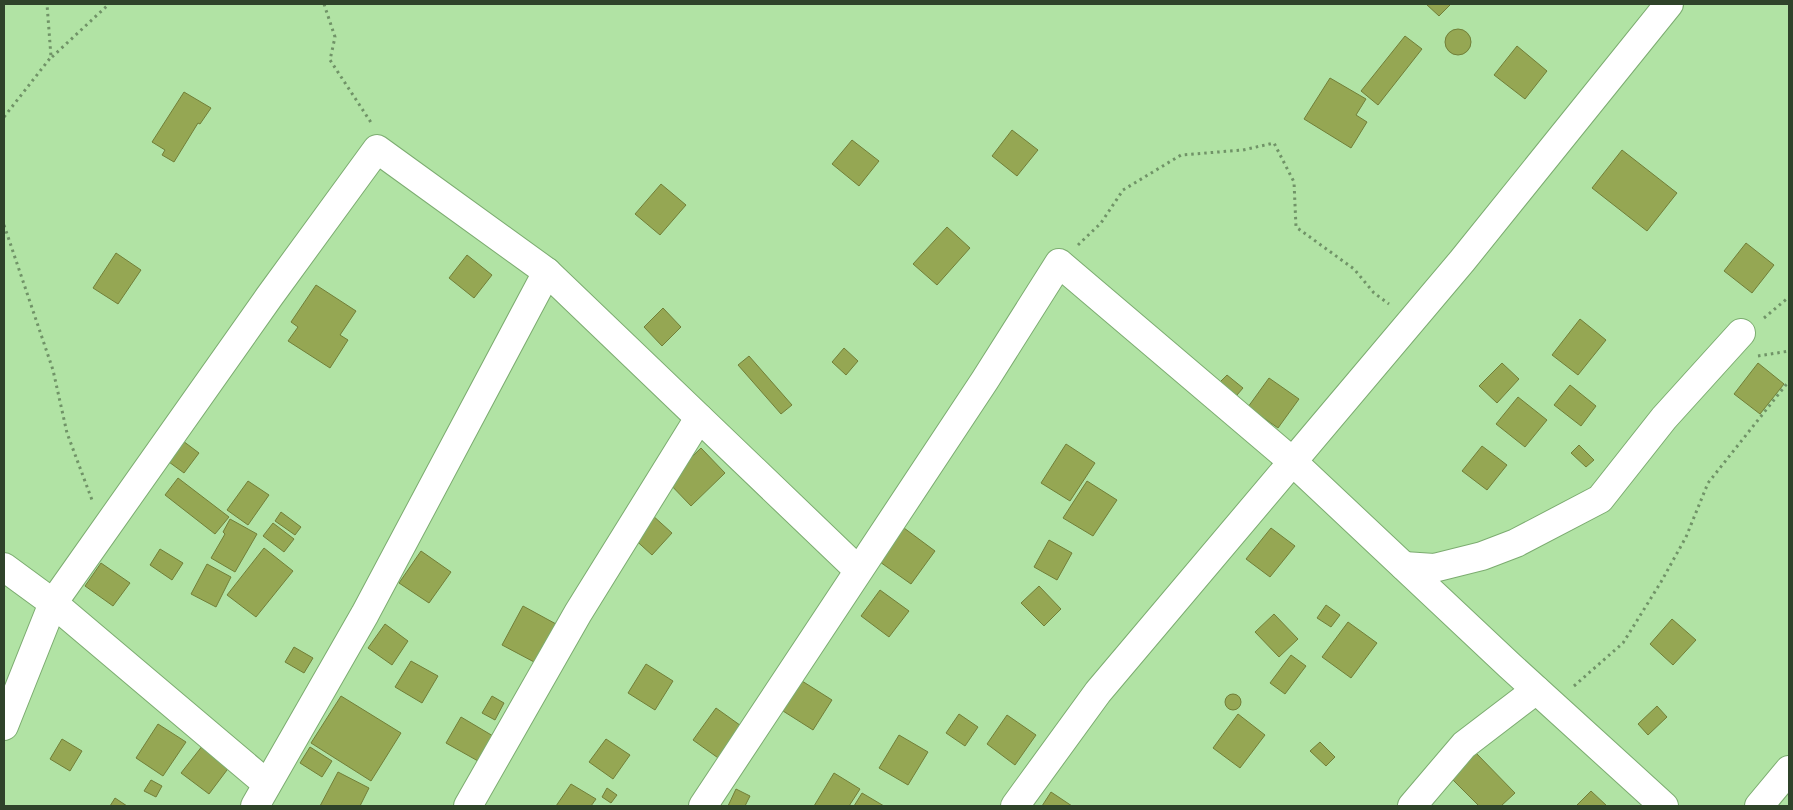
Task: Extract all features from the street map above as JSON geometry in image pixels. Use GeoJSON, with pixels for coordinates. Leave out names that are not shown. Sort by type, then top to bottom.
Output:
{"type":"FeatureCollection","features":[{"type":"Feature","properties":{"kind":"street"},"geometry":{"type":"LineString","coordinates":[[1015,806],[1098,692],[1462,261],[1669,4]]}},
{"type":"Feature","properties":{"kind":"street"},"geometry":{"type":"LineString","coordinates":[[4,726],[53,603],[377,149],[547,272],[858,570]]}},
{"type":"Feature","properties":{"kind":"street"},"geometry":{"type":"LineString","coordinates":[[702,806],[985,380],[1059,263],[1293,462],[1536,690],[1664,806]]}},
{"type":"Feature","properties":{"kind":"street"},"geometry":{"type":"LineString","coordinates":[[4,567],[53,603],[261,795],[365,614],[547,272]]}},
{"type":"Feature","properties":{"kind":"street"},"geometry":{"type":"LineString","coordinates":[[1404,566],[1434,568],[1482,556],[1516,543],[1600,499],[1664,418],[1741,333]]}},
{"type":"Feature","properties":{"kind":"street"},"geometry":{"type":"LineString","coordinates":[[468,806],[578,612],[699,418]]}},
{"type":"Feature","properties":{"kind":"street"},"geometry":{"type":"LineString","coordinates":[[1412,806],[1464,745],[1536,690]]}},
{"type":"Feature","properties":{"kind":"street"},"geometry":{"type":"LineString","coordinates":[[1759,806],[1789,770]]}},
{"type":"Feature","properties":{"kind":"path"},"geometry":{"type":"LineString","coordinates":[[47,4],[51,57]]}},
{"type":"Feature","properties":{"kind":"path"},"geometry":{"type":"LineString","coordinates":[[4,117],[51,57],[109,4]]}},
{"type":"Feature","properties":{"kind":"path"},"geometry":{"type":"LineString","coordinates":[[324,4],[335,37],[330,60],[372,122],[377,149]]}},
{"type":"Feature","properties":{"kind":"path"},"geometry":{"type":"LineString","coordinates":[[1059,263],[1100,223],[1123,190],[1181,155],[1243,150],[1274,143],[1294,182],[1296,226],[1354,269],[1374,293],[1412,320]]}},
{"type":"Feature","properties":{"kind":"path"},"geometry":{"type":"LineString","coordinates":[[4,225],[53,370],[67,433],[93,502]]}},
{"type":"Feature","properties":{"kind":"path"},"geometry":{"type":"LineString","coordinates":[[1556,708],[1579,680],[1623,643],[1661,582],[1686,536],[1708,483],[1789,382]]}},
{"type":"Feature","properties":{"kind":"building"},"geometry":{"type":"Polygon","coordinates":[[[1426,4],[1451,4],[1439,16],[1426,4]]]}},
{"type":"Feature","properties":{"kind":"building"},"geometry":{"type":"Polygon","coordinates":[[[1458,29],[1467,33],[1471,42],[1467,51],[1458,55],[1449,51],[1445,42],[1449,33],[1458,29]]]}},
{"type":"Feature","properties":{"kind":"building"},"geometry":{"type":"Polygon","coordinates":[[[1405,36],[1422,49],[1378,105],[1361,91],[1405,36]]]}},
{"type":"Feature","properties":{"kind":"building"},"geometry":{"type":"Polygon","coordinates":[[[1517,46],[1547,71],[1525,99],[1494,75],[1517,46]]]}},
{"type":"Feature","properties":{"kind":"building"},"geometry":{"type":"Polygon","coordinates":[[[1330,78],[1366,99],[1356,115],[1367,122],[1351,148],[1304,119],[1330,78]]]}},
{"type":"Feature","properties":{"kind":"building"},"geometry":{"type":"Polygon","coordinates":[[[184,92],[211,108],[200,124],[198,123],[174,162],[162,155],[165,150],[152,142],[184,92]]]}},
{"type":"Feature","properties":{"kind":"building"},"geometry":{"type":"Polygon","coordinates":[[[1012,130],[1038,150],[1017,176],[992,156],[1012,130]]]}},
{"type":"Feature","properties":{"kind":"building"},"geometry":{"type":"Polygon","coordinates":[[[852,140],[879,161],[859,186],[832,164],[852,140]]]}},
{"type":"Feature","properties":{"kind":"building"},"geometry":{"type":"Polygon","coordinates":[[[1622,150],[1677,193],[1647,231],[1592,188],[1622,150]]]}},
{"type":"Feature","properties":{"kind":"building"},"geometry":{"type":"Polygon","coordinates":[[[661,184],[686,205],[660,235],[635,214],[661,184]]]}},
{"type":"Feature","properties":{"kind":"building"},"geometry":{"type":"Polygon","coordinates":[[[947,227],[970,248],[937,285],[913,264],[947,227]]]}},
{"type":"Feature","properties":{"kind":"building"},"geometry":{"type":"Polygon","coordinates":[[[1746,243],[1774,265],[1752,293],[1724,271],[1746,243]]]}},
{"type":"Feature","properties":{"kind":"building"},"geometry":{"type":"Polygon","coordinates":[[[116,253],[141,270],[118,304],[93,288],[116,253]]]}},
{"type":"Feature","properties":{"kind":"building"},"geometry":{"type":"Polygon","coordinates":[[[467,255],[492,275],[474,298],[449,278],[467,255]]]}},
{"type":"Feature","properties":{"kind":"building"},"geometry":{"type":"Polygon","coordinates":[[[316,285],[356,311],[340,335],[348,340],[330,368],[288,341],[298,327],[291,322],[316,285]]]}},
{"type":"Feature","properties":{"kind":"building"},"geometry":{"type":"Polygon","coordinates":[[[663,308],[681,327],[662,346],[644,327],[663,308]]]}},
{"type":"Feature","properties":{"kind":"building"},"geometry":{"type":"Polygon","coordinates":[[[1580,319],[1606,340],[1578,375],[1552,355],[1580,319]]]}},
{"type":"Feature","properties":{"kind":"building"},"geometry":{"type":"Polygon","coordinates":[[[844,348],[858,361],[846,375],[832,362],[844,348]]]}},
{"type":"Feature","properties":{"kind":"building"},"geometry":{"type":"Polygon","coordinates":[[[749,356],[792,405],[781,414],[738,365],[749,356]]]}},
{"type":"Feature","properties":{"kind":"building"},"geometry":{"type":"Polygon","coordinates":[[[1502,363],[1519,379],[1497,403],[1479,386],[1502,363]]]}},
{"type":"Feature","properties":{"kind":"building"},"geometry":{"type":"Polygon","coordinates":[[[1758,363],[1784,384],[1760,414],[1734,394],[1758,363]]]}},
{"type":"Feature","properties":{"kind":"building"},"geometry":{"type":"Polygon","coordinates":[[[1227,375],[1243,388],[1231,402],[1215,387],[1227,375]]]}},
{"type":"Feature","properties":{"kind":"building"},"geometry":{"type":"Polygon","coordinates":[[[1269,378],[1299,399],[1278,428],[1248,407],[1269,378]]]}},
{"type":"Feature","properties":{"kind":"building"},"geometry":{"type":"Polygon","coordinates":[[[1570,385],[1596,406],[1581,426],[1554,405],[1570,385]]]}},
{"type":"Feature","properties":{"kind":"building"},"geometry":{"type":"Polygon","coordinates":[[[1518,397],[1547,420],[1525,447],[1496,424],[1518,397]]]}},
{"type":"Feature","properties":{"kind":"building"},"geometry":{"type":"Polygon","coordinates":[[[183,441],[199,453],[184,473],[169,462],[183,441]]]}},
{"type":"Feature","properties":{"kind":"building"},"geometry":{"type":"Polygon","coordinates":[[[1066,444],[1095,463],[1070,501],[1041,483],[1066,444]]]}},
{"type":"Feature","properties":{"kind":"building"},"geometry":{"type":"Polygon","coordinates":[[[1579,445],[1594,460],[1586,467],[1571,453],[1579,445]]]}},
{"type":"Feature","properties":{"kind":"building"},"geometry":{"type":"Polygon","coordinates":[[[1482,446],[1507,465],[1487,490],[1462,471],[1482,446]]]}},
{"type":"Feature","properties":{"kind":"building"},"geometry":{"type":"Polygon","coordinates":[[[701,448],[725,473],[691,506],[667,481],[701,448]]]}},
{"type":"Feature","properties":{"kind":"building"},"geometry":{"type":"Polygon","coordinates":[[[178,478],[229,517],[215,534],[165,495],[178,478]]]}},
{"type":"Feature","properties":{"kind":"building"},"geometry":{"type":"Polygon","coordinates":[[[248,481],[269,495],[248,525],[227,510],[248,481]]]}},
{"type":"Feature","properties":{"kind":"building"},"geometry":{"type":"Polygon","coordinates":[[[1087,481],[1117,500],[1093,536],[1063,518],[1087,481]]]}},
{"type":"Feature","properties":{"kind":"building"},"geometry":{"type":"Polygon","coordinates":[[[281,512],[301,527],[295,535],[275,521],[281,512]]]}},
{"type":"Feature","properties":{"kind":"building"},"geometry":{"type":"Polygon","coordinates":[[[651,514],[672,533],[652,555],[631,536],[651,514]]]}},
{"type":"Feature","properties":{"kind":"building"},"geometry":{"type":"Polygon","coordinates":[[[230,519],[257,534],[235,572],[211,558],[225,534],[223,532],[230,519]]]}},
{"type":"Feature","properties":{"kind":"building"},"geometry":{"type":"Polygon","coordinates":[[[273,523],[294,539],[284,552],[263,536],[273,523]]]}},
{"type":"Feature","properties":{"kind":"building"},"geometry":{"type":"Polygon","coordinates":[[[904,528],[935,551],[911,584],[880,562],[904,528]]]}},
{"type":"Feature","properties":{"kind":"building"},"geometry":{"type":"Polygon","coordinates":[[[1271,528],[1295,546],[1270,577],[1246,559],[1271,528]]]}},
{"type":"Feature","properties":{"kind":"building"},"geometry":{"type":"Polygon","coordinates":[[[1049,540],[1072,553],[1057,580],[1034,567],[1049,540]]]}},
{"type":"Feature","properties":{"kind":"building"},"geometry":{"type":"Polygon","coordinates":[[[264,548],[293,571],[256,617],[227,595],[264,548]]]}},
{"type":"Feature","properties":{"kind":"building"},"geometry":{"type":"Polygon","coordinates":[[[160,549],[183,563],[172,580],[150,565],[160,549]]]}},
{"type":"Feature","properties":{"kind":"building"},"geometry":{"type":"Polygon","coordinates":[[[421,551],[451,572],[429,603],[399,583],[421,551]]]}},
{"type":"Feature","properties":{"kind":"building"},"geometry":{"type":"Polygon","coordinates":[[[101,563],[130,583],[113,606],[85,586],[101,563]]]}},
{"type":"Feature","properties":{"kind":"building"},"geometry":{"type":"Polygon","coordinates":[[[207,564],[231,577],[216,607],[191,594],[207,564]]]}},
{"type":"Feature","properties":{"kind":"building"},"geometry":{"type":"Polygon","coordinates":[[[1039,586],[1061,609],[1044,626],[1021,603],[1039,586]]]}},
{"type":"Feature","properties":{"kind":"building"},"geometry":{"type":"Polygon","coordinates":[[[880,590],[909,611],[889,637],[861,616],[880,590]]]}},
{"type":"Feature","properties":{"kind":"building"},"geometry":{"type":"Polygon","coordinates":[[[1326,605],[1340,615],[1331,627],[1317,618],[1326,605]]]}},
{"type":"Feature","properties":{"kind":"building"},"geometry":{"type":"Polygon","coordinates":[[[523,606],[556,624],[536,663],[502,645],[523,606]]]}},
{"type":"Feature","properties":{"kind":"building"},"geometry":{"type":"Polygon","coordinates":[[[1274,614],[1298,639],[1279,657],[1255,632],[1274,614]]]}},
{"type":"Feature","properties":{"kind":"building"},"geometry":{"type":"Polygon","coordinates":[[[1672,619],[1696,640],[1673,665],[1650,644],[1672,619]]]}},
{"type":"Feature","properties":{"kind":"building"},"geometry":{"type":"Polygon","coordinates":[[[1348,622],[1377,643],[1351,678],[1322,657],[1348,622]]]}},
{"type":"Feature","properties":{"kind":"building"},"geometry":{"type":"Polygon","coordinates":[[[385,624],[408,641],[392,665],[368,648],[385,624]]]}},
{"type":"Feature","properties":{"kind":"building"},"geometry":{"type":"Polygon","coordinates":[[[294,647],[313,658],[304,673],[285,662],[294,647]]]}},
{"type":"Feature","properties":{"kind":"building"},"geometry":{"type":"Polygon","coordinates":[[[1291,655],[1306,666],[1285,694],[1270,683],[1291,655]]]}},
{"type":"Feature","properties":{"kind":"building"},"geometry":{"type":"Polygon","coordinates":[[[411,661],[438,676],[422,703],[395,687],[411,661]]]}},
{"type":"Feature","properties":{"kind":"building"},"geometry":{"type":"Polygon","coordinates":[[[646,664],[673,681],[655,710],[628,693],[646,664]]]}},
{"type":"Feature","properties":{"kind":"building"},"geometry":{"type":"Polygon","coordinates":[[[802,681],[832,700],[813,730],[783,711],[802,681]]]}},
{"type":"Feature","properties":{"kind":"building"},"geometry":{"type":"Polygon","coordinates":[[[1230,694],[1236,694],[1241,699],[1239,708],[1230,710],[1225,705],[1225,699],[1230,694]]]}},
{"type":"Feature","properties":{"kind":"building"},"geometry":{"type":"Polygon","coordinates":[[[341,696],[401,733],[371,781],[311,743],[341,696]]]}},
{"type":"Feature","properties":{"kind":"building"},"geometry":{"type":"Polygon","coordinates":[[[492,696],[504,703],[495,720],[482,713],[492,696]]]}},
{"type":"Feature","properties":{"kind":"building"},"geometry":{"type":"Polygon","coordinates":[[[1657,706],[1667,717],[1648,735],[1638,724],[1657,706]]]}},
{"type":"Feature","properties":{"kind":"building"},"geometry":{"type":"Polygon","coordinates":[[[716,708],[744,728],[721,760],[693,740],[716,708]]]}},
{"type":"Feature","properties":{"kind":"building"},"geometry":{"type":"Polygon","coordinates":[[[959,714],[978,727],[965,746],[946,733],[959,714]]]}},
{"type":"Feature","properties":{"kind":"building"},"geometry":{"type":"Polygon","coordinates":[[[1238,714],[1265,735],[1240,768],[1213,748],[1238,714]]]}},
{"type":"Feature","properties":{"kind":"building"},"geometry":{"type":"Polygon","coordinates":[[[1007,715],[1036,735],[1015,765],[987,744],[1007,715]]]}},
{"type":"Feature","properties":{"kind":"building"},"geometry":{"type":"Polygon","coordinates":[[[461,717],[493,736],[478,761],[446,743],[461,717]]]}},
{"type":"Feature","properties":{"kind":"building"},"geometry":{"type":"Polygon","coordinates":[[[158,724],[186,742],[163,776],[136,758],[158,724]]]}},
{"type":"Feature","properties":{"kind":"building"},"geometry":{"type":"Polygon","coordinates":[[[899,735],[928,752],[908,785],[879,768],[899,735]]]}},
{"type":"Feature","properties":{"kind":"building"},"geometry":{"type":"Polygon","coordinates":[[[62,739],[82,751],[70,771],[50,759],[62,739]]]}},
{"type":"Feature","properties":{"kind":"building"},"geometry":{"type":"Polygon","coordinates":[[[606,739],[630,755],[613,779],[589,762],[606,739]]]}},
{"type":"Feature","properties":{"kind":"building"},"geometry":{"type":"Polygon","coordinates":[[[1320,742],[1335,757],[1326,766],[1310,751],[1320,742]]]}},
{"type":"Feature","properties":{"kind":"building"},"geometry":{"type":"Polygon","coordinates":[[[203,745],[230,766],[209,794],[181,773],[203,745]]]}},
{"type":"Feature","properties":{"kind":"building"},"geometry":{"type":"Polygon","coordinates":[[[310,747],[332,761],[322,777],[300,763],[310,747]]]}},
{"type":"Feature","properties":{"kind":"building"},"geometry":{"type":"Polygon","coordinates":[[[1476,753],[1515,793],[1501,806],[1479,806],[1451,778],[1476,753]]]}},
{"type":"Feature","properties":{"kind":"building"},"geometry":{"type":"Polygon","coordinates":[[[338,772],[369,788],[360,806],[320,806],[338,772]]]}},
{"type":"Feature","properties":{"kind":"building"},"geometry":{"type":"Polygon","coordinates":[[[834,773],[860,789],[849,806],[814,806],[834,773]]]}},
{"type":"Feature","properties":{"kind":"building"},"geometry":{"type":"Polygon","coordinates":[[[151,780],[162,786],[156,797],[144,791],[151,780]]]}},
{"type":"Feature","properties":{"kind":"building"},"geometry":{"type":"Polygon","coordinates":[[[571,784],[596,799],[591,806],[556,806],[571,784]]]}},
{"type":"Feature","properties":{"kind":"building"},"geometry":{"type":"Polygon","coordinates":[[[607,788],[617,795],[611,803],[602,797],[607,788]]]}},
{"type":"Feature","properties":{"kind":"building"},"geometry":{"type":"Polygon","coordinates":[[[736,789],[750,796],[745,806],[728,806],[736,789]]]}},
{"type":"Feature","properties":{"kind":"building"},"geometry":{"type":"Polygon","coordinates":[[[1591,791],[1607,806],[1576,806],[1591,791]]]}},
{"type":"Feature","properties":{"kind":"building"},"geometry":{"type":"Polygon","coordinates":[[[1051,792],[1072,806],[1042,806],[1051,792]]]}},
{"type":"Feature","properties":{"kind":"building"},"geometry":{"type":"Polygon","coordinates":[[[862,793],[884,806],[854,806],[862,793]]]}},
{"type":"Feature","properties":{"kind":"building"},"geometry":{"type":"Polygon","coordinates":[[[115,798],[127,806],[110,806],[115,798]]]}}]}
